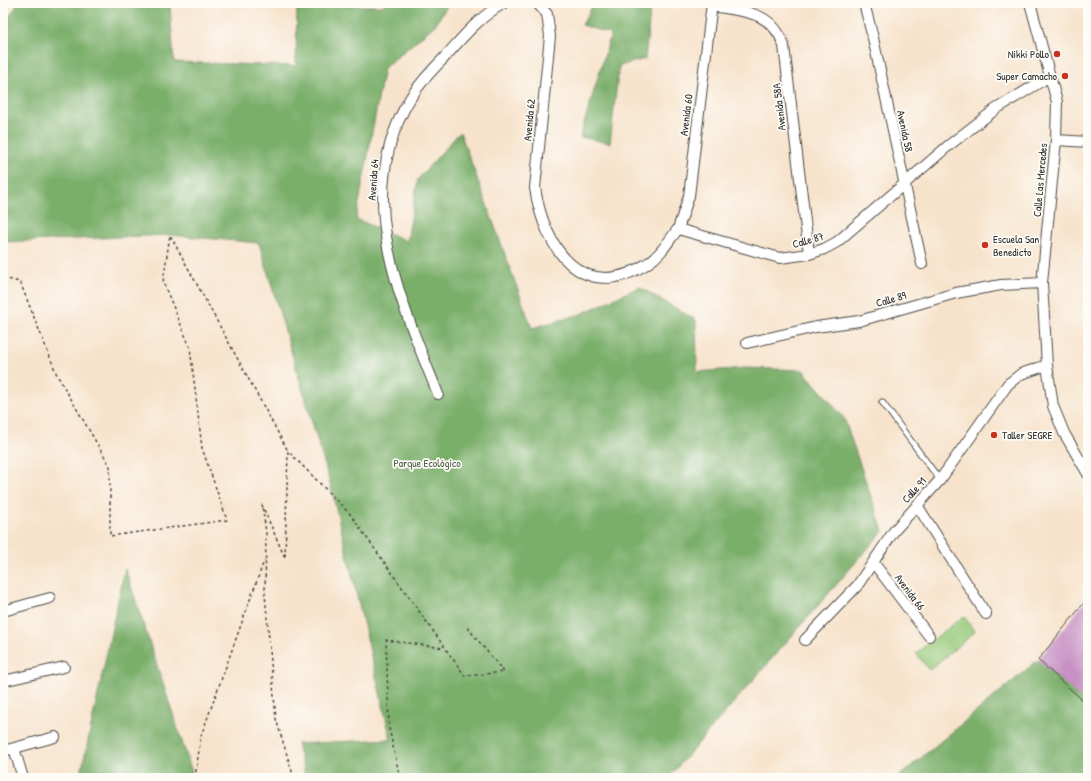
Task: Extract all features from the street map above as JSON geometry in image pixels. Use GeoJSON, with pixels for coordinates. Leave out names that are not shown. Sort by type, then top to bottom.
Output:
{"type":"FeatureCollection","features":[{"type":"Feature","properties":{"kind":"street","name":"Avenida 64"},"geometry":{"type":"LineString","coordinates":[[438,394],[403,306],[385,233],[382,195],[385,159],[400,117],[420,84],[485,15],[504,3]]}},
{"type":"Feature","properties":{"kind":"street","name":"Avenida 62"},"geometry":{"type":"LineString","coordinates":[[537,3],[547,14],[550,23],[550,36],[535,188],[538,207],[550,241],[564,258],[577,269],[589,275],[602,278],[632,272],[650,263],[678,229]]}},
{"type":"Feature","properties":{"kind":"street","name":"Avenida 58"},"geometry":{"type":"LineString","coordinates":[[864,3],[922,264]]}},
{"type":"Feature","properties":{"kind":"street","name":"Calle Las Mercedes"},"geometry":{"type":"LineString","coordinates":[[1030,3],[1057,102],[1056,140],[1042,283],[1047,365],[1053,406],[1064,433],[1088,474]]}},
{"type":"Feature","properties":{"kind":"street","name":"Avenida 60"},"geometry":{"type":"LineString","coordinates":[[678,229],[689,196],[712,4]]}},
{"type":"Feature","properties":{"kind":"street","name":"Avenida 58A"},"geometry":{"type":"LineString","coordinates":[[712,4],[759,15],[769,21],[781,37],[784,46],[809,254]]}},
{"type":"Feature","properties":{"kind":"street","name":"Calle 87"},"geometry":{"type":"LineString","coordinates":[[678,229],[780,258],[809,254],[824,249],[837,242],[948,146],[996,109],[1050,76]]}},
{"type":"Feature","properties":{"kind":"street"},"geometry":{"type":"LineString","coordinates":[[1056,140],[1088,142]]}},
{"type":"Feature","properties":{"kind":"street","name":"Calle 89"},"geometry":{"type":"LineString","coordinates":[[748,343],[816,327],[859,321],[956,293],[1001,285],[1042,283]]}},
{"type":"Feature","properties":{"kind":"street","name":"Calle 91"},"geometry":{"type":"LineString","coordinates":[[805,640],[857,586],[894,531],[940,480],[1008,384],[1021,374],[1047,365]]}},
{"type":"Feature","properties":{"kind":"street"},"geometry":{"type":"LineString","coordinates":[[917,505],[986,614]]}},
{"type":"Feature","properties":{"kind":"street","name":"Avenida 66"},"geometry":{"type":"LineString","coordinates":[[873,562],[929,636]]}},
{"type":"Feature","properties":{"kind":"street"},"geometry":{"type":"LineString","coordinates":[[3,611],[50,598]]}},
{"type":"Feature","properties":{"kind":"street"},"geometry":{"type":"LineString","coordinates":[[3,681],[64,667]]}},
{"type":"Feature","properties":{"kind":"street"},"geometry":{"type":"LineString","coordinates":[[3,751],[55,737]]}},
{"type":"Feature","properties":{"kind":"street"},"geometry":{"type":"LineString","coordinates":[[14,748],[23,778]]}},
{"type":"Feature","properties":{"kind":"lane"},"geometry":{"type":"LineString","coordinates":[[882,402],[940,480]]}},
{"type":"Feature","properties":{"kind":"path"},"geometry":{"type":"LineString","coordinates":[[3,278],[20,282],[57,375],[110,466],[110,536],[227,520],[202,448],[190,347],[163,282],[170,236],[288,451],[350,514],[465,676],[504,672],[467,627]]}},
{"type":"Feature","properties":{"kind":"path"},"geometry":{"type":"LineString","coordinates":[[288,451],[285,558],[262,505],[266,532],[265,594],[276,719],[294,778]]}},
{"type":"Feature","properties":{"kind":"path"},"geometry":{"type":"LineString","coordinates":[[195,778],[201,736],[265,558]]}},
{"type":"Feature","properties":{"kind":"path"},"geometry":{"type":"LineString","coordinates":[[400,778],[389,728],[386,640],[445,648]]}},
{"type":"Feature","properties":{"kind":"green space","name":"Parque Ecológico"},"geometry":{"type":"Polygon","coordinates":[[[19,3],[163,3],[170,6],[174,62],[296,66],[297,5],[383,6],[385,3],[449,3],[435,25],[384,68],[356,219],[407,241],[418,179],[460,132],[532,328],[581,314],[639,287],[696,320],[697,372],[745,368],[803,370],[844,418],[883,531],[668,778],[306,778],[297,744],[391,739],[329,479],[259,243],[170,235],[3,242],[3,34],[10,15],[19,3]]]}},
{"type":"Feature","properties":{"kind":"green space"},"geometry":{"type":"Polygon","coordinates":[[[594,3],[651,3],[645,59],[619,66],[610,143],[580,137],[611,34],[582,25],[594,3]]]}},
{"type":"Feature","properties":{"kind":"green space"},"geometry":{"type":"Polygon","coordinates":[[[125,568],[194,778],[80,778],[125,568]]]}},
{"type":"Feature","properties":{"kind":"green space"},"geometry":{"type":"Polygon","coordinates":[[[964,616],[975,632],[929,670],[916,653],[964,616]]]}},
{"type":"Feature","properties":{"kind":"green space"},"geometry":{"type":"Polygon","coordinates":[[[1038,660],[1088,703],[1088,778],[897,778],[1038,660]]]}},
{"type":"Feature","properties":{"kind":"building"},"geometry":{"type":"Polygon","coordinates":[[[1088,598],[1088,705],[1038,660],[1088,598]]]}},
{"type":"Feature","properties":{"kind":"place","name":"Nikki Pollo"},"geometry":{"type":"Point","coordinates":[1057,54]}},
{"type":"Feature","properties":{"kind":"place","name":"Super Camacho"},"geometry":{"type":"Point","coordinates":[1065,76]}},
{"type":"Feature","properties":{"kind":"place","name":"Escuela San Benedicto"},"geometry":{"type":"Point","coordinates":[985,245]}},
{"type":"Feature","properties":{"kind":"place","name":"Taller SEGRE"},"geometry":{"type":"Point","coordinates":[994,435]}}]}
